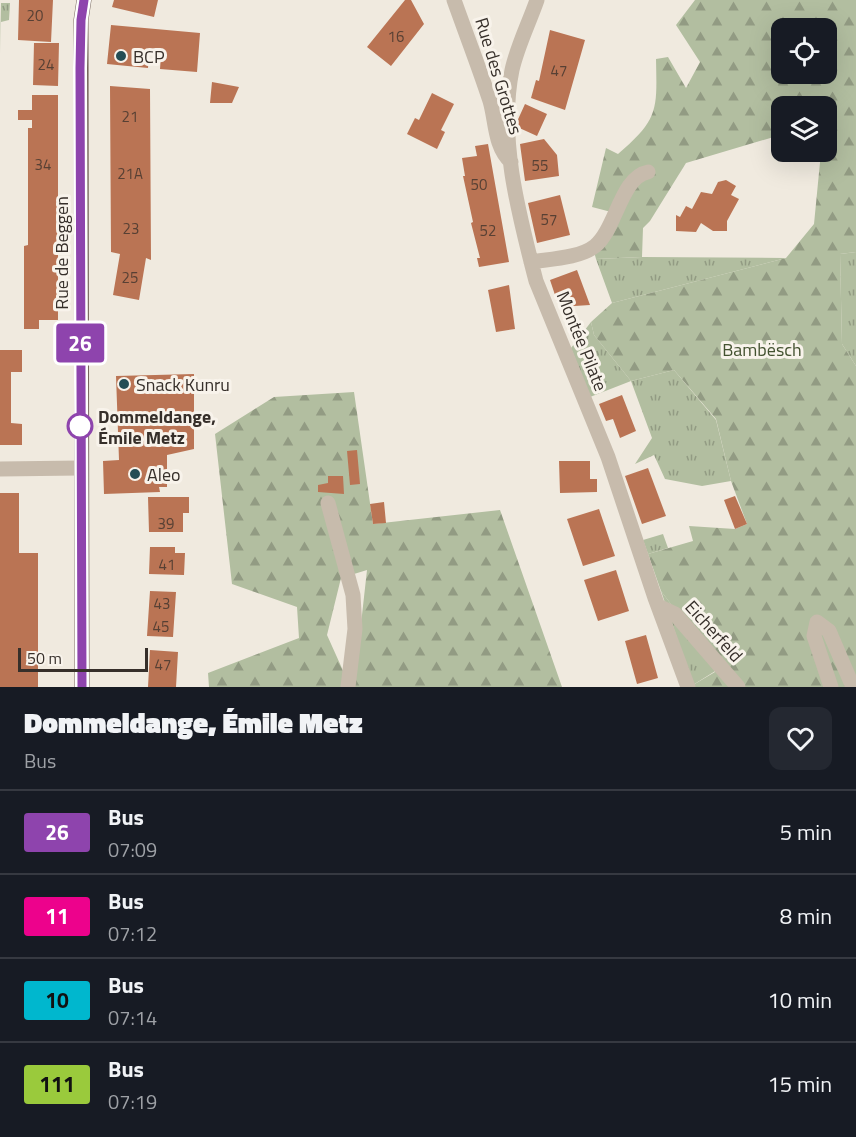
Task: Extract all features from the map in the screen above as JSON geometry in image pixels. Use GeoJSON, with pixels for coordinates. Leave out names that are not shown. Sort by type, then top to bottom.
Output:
{"type":"FeatureCollection","features":[{"type":"Feature","properties":{"kind":"main road","name":"Rue de Beggen"},"geometry":{"type":"LineString","coordinates":[[82,687],[81,20],[84,0]]}},
{"type":"Feature","properties":{"kind":"street","name":"Rue des Grottes"},"geometry":{"type":"LineString","coordinates":[[454,0],[490,103],[503,155],[511,162]]}},
{"type":"Feature","properties":{"kind":"street","name":"Montée Pilate"},"geometry":{"type":"LineString","coordinates":[[537,0],[512,70],[509,106],[511,162],[531,262],[536,281],[608,457],[657,606],[688,687]]}},
{"type":"Feature","properties":{"kind":"street"},"geometry":{"type":"LineString","coordinates":[[531,262],[593,248],[604,236],[632,182],[640,173],[648,172]]}},
{"type":"Feature","properties":{"kind":"street"},"geometry":{"type":"LineString","coordinates":[[0,469],[80,468]]}},
{"type":"Feature","properties":{"kind":"street"},"geometry":{"type":"LineString","coordinates":[[328,503],[353,595],[355,629],[348,687]]}},
{"type":"Feature","properties":{"kind":"street","name":"Eicherfeld"},"geometry":{"type":"LineString","coordinates":[[657,606],[675,614],[738,687]]}},
{"type":"Feature","properties":{"kind":"street"},"geometry":{"type":"LineString","coordinates":[[831,687],[814,636],[817,622],[829,631],[853,687]]}},
{"type":"Feature","properties":{"kind":"green space","name":"Bambësch"},"geometry":{"type":"Polygon","coordinates":[[[695,0],[856,0],[856,252],[840,254],[842,344],[856,366],[856,687],[695,687],[693,685],[720,669],[661,591],[648,554],[693,541],[689,526],[735,529],[747,524],[731,481],[716,419],[674,370],[631,381],[594,335],[591,322],[612,303],[786,258],[814,224],[820,162],[837,162],[837,96],[771,96],[771,138],[686,163],[650,221],[643,228],[642,257],[596,259],[593,248],[615,213],[592,207],[606,148],[618,154],[648,122],[655,102],[656,59],[668,57],[686,88],[700,62],[676,25],[695,0]]]}},
{"type":"Feature","properties":{"kind":"green space"},"geometry":{"type":"Polygon","coordinates":[[[1,3],[10,3],[9,20],[1,22],[0,54],[1,3]]]}},
{"type":"Feature","properties":{"kind":"green space"},"geometry":{"type":"Polygon","coordinates":[[[856,252],[856,366],[842,344],[840,254],[856,252]]]}},
{"type":"Feature","properties":{"kind":"green space"},"geometry":{"type":"Polygon","coordinates":[[[786,258],[612,303],[596,259],[786,258]]]}},
{"type":"Feature","properties":{"kind":"green space"},"geometry":{"type":"Polygon","coordinates":[[[591,322],[594,335],[631,381],[590,397],[571,348],[591,322]]]}},
{"type":"Feature","properties":{"kind":"green space"},"geometry":{"type":"Polygon","coordinates":[[[674,370],[716,420],[731,481],[702,486],[665,479],[654,455],[635,464],[652,438],[631,381],[674,370]]]}},
{"type":"Feature","properties":{"kind":"green space"},"geometry":{"type":"Polygon","coordinates":[[[354,392],[373,524],[500,510],[562,687],[354,687],[367,570],[341,578],[327,635],[345,675],[343,687],[209,687],[208,673],[299,638],[297,607],[232,584],[215,434],[274,397],[354,392]]]}},
{"type":"Feature","properties":{"kind":"green space"},"geometry":{"type":"Polygon","coordinates":[[[663,534],[668,548],[648,554],[643,540],[663,534]]]}},
{"type":"Feature","properties":{"kind":"green space"},"geometry":{"type":"Polygon","coordinates":[[[661,591],[720,668],[693,685],[661,591]]]}},
{"type":"Feature","properties":{"kind":"building"},"geometry":{"type":"Polygon","coordinates":[[[19,0],[53,0],[51,42],[18,40],[19,0]]]}},
{"type":"Feature","properties":{"kind":"building"},"geometry":{"type":"Polygon","coordinates":[[[114,0],[158,0],[154,17],[112,7],[114,0]]]}},
{"type":"Feature","properties":{"kind":"building"},"geometry":{"type":"Polygon","coordinates":[[[405,0],[411,0],[424,24],[391,66],[367,47],[405,0]]]}},
{"type":"Feature","properties":{"kind":"building"},"geometry":{"type":"Polygon","coordinates":[[[111,25],[200,33],[197,72],[160,69],[161,55],[149,54],[148,68],[107,64],[111,25]]]}},
{"type":"Feature","properties":{"kind":"building"},"geometry":{"type":"Polygon","coordinates":[[[550,30],[585,40],[565,110],[531,98],[536,80],[539,81],[550,30]]]}},
{"type":"Feature","properties":{"kind":"building"},"geometry":{"type":"Polygon","coordinates":[[[34,43],[59,43],[58,86],[33,85],[34,43]]]}},
{"type":"Feature","properties":{"kind":"building"},"geometry":{"type":"Polygon","coordinates":[[[212,82],[239,87],[232,103],[210,103],[212,82]]]}},
{"type":"Feature","properties":{"kind":"building"},"geometry":{"type":"Polygon","coordinates":[[[110,86],[150,89],[151,260],[146,258],[139,300],[113,295],[120,254],[111,252],[110,86]]]}},
{"type":"Feature","properties":{"kind":"building"},"geometry":{"type":"Polygon","coordinates":[[[432,93],[454,104],[441,130],[445,132],[437,149],[407,134],[415,118],[419,120],[432,93]]]}},
{"type":"Feature","properties":{"kind":"building"},"geometry":{"type":"Polygon","coordinates":[[[32,95],[58,95],[58,320],[39,320],[39,329],[24,329],[24,246],[28,245],[28,128],[32,128],[32,120],[18,120],[18,110],[32,110],[32,95]]]}},
{"type":"Feature","properties":{"kind":"building"},"geometry":{"type":"Polygon","coordinates":[[[525,104],[547,114],[537,136],[515,126],[525,104]]]}},
{"type":"Feature","properties":{"kind":"building"},"geometry":{"type":"Polygon","coordinates":[[[544,139],[557,155],[559,176],[525,181],[520,144],[544,139]]]}},
{"type":"Feature","properties":{"kind":"building"},"geometry":{"type":"Polygon","coordinates":[[[488,144],[509,262],[479,267],[477,258],[480,258],[471,223],[473,222],[463,176],[465,176],[462,158],[477,156],[475,146],[488,144]]]}},
{"type":"Feature","properties":{"kind":"building"},"geometry":{"type":"Polygon","coordinates":[[[726,180],[736,186],[731,195],[739,199],[727,221],[727,231],[713,231],[701,223],[696,232],[676,231],[676,215],[680,217],[686,206],[692,209],[701,192],[712,194],[718,182],[726,180]]]}},
{"type":"Feature","properties":{"kind":"building"},"geometry":{"type":"Polygon","coordinates":[[[560,195],[570,235],[537,243],[528,203],[560,195]]]}},
{"type":"Feature","properties":{"kind":"building"},"geometry":{"type":"Polygon","coordinates":[[[577,270],[590,305],[559,307],[550,280],[577,270]]]}},
{"type":"Feature","properties":{"kind":"building"},"geometry":{"type":"Polygon","coordinates":[[[509,285],[515,329],[496,332],[488,290],[509,285]]]}},
{"type":"Feature","properties":{"kind":"building"},"geometry":{"type":"Polygon","coordinates":[[[0,350],[22,350],[22,372],[11,372],[11,423],[22,424],[22,445],[0,445],[0,350]]]}},
{"type":"Feature","properties":{"kind":"building"},"geometry":{"type":"Polygon","coordinates":[[[194,374],[194,449],[167,455],[167,487],[159,487],[160,492],[104,494],[103,461],[119,460],[116,376],[194,374]]]}},
{"type":"Feature","properties":{"kind":"building"},"geometry":{"type":"Polygon","coordinates":[[[622,395],[636,431],[620,438],[613,419],[606,421],[599,404],[622,395]]]}},
{"type":"Feature","properties":{"kind":"building"},"geometry":{"type":"Polygon","coordinates":[[[357,450],[360,484],[350,485],[347,451],[357,450]]]}},
{"type":"Feature","properties":{"kind":"building"},"geometry":{"type":"Polygon","coordinates":[[[559,461],[590,461],[590,479],[597,479],[597,492],[560,493],[559,461]]]}},
{"type":"Feature","properties":{"kind":"building"},"geometry":{"type":"Polygon","coordinates":[[[648,468],[666,516],[642,524],[625,476],[648,468]]]}},
{"type":"Feature","properties":{"kind":"building"},"geometry":{"type":"Polygon","coordinates":[[[328,476],[343,476],[344,494],[318,492],[318,485],[328,483],[328,476]]]}},
{"type":"Feature","properties":{"kind":"building"},"geometry":{"type":"Polygon","coordinates":[[[0,493],[19,493],[19,553],[38,553],[38,687],[0,687],[0,493]]]}},
{"type":"Feature","properties":{"kind":"building"},"geometry":{"type":"Polygon","coordinates":[[[735,496],[747,524],[735,529],[724,500],[735,496]]]}},
{"type":"Feature","properties":{"kind":"building"},"geometry":{"type":"Polygon","coordinates":[[[148,497],[189,497],[189,513],[183,513],[183,532],[149,532],[148,497]]]}},
{"type":"Feature","properties":{"kind":"building"},"geometry":{"type":"Polygon","coordinates":[[[384,502],[386,523],[373,524],[370,504],[384,502]]]}},
{"type":"Feature","properties":{"kind":"building"},"geometry":{"type":"Polygon","coordinates":[[[599,509],[615,556],[583,566],[567,519],[599,509]]]}},
{"type":"Feature","properties":{"kind":"building"},"geometry":{"type":"Polygon","coordinates":[[[150,547],[175,547],[175,553],[185,553],[184,575],[149,574],[150,547]]]}},
{"type":"Feature","properties":{"kind":"building"},"geometry":{"type":"Polygon","coordinates":[[[616,570],[629,611],[598,621],[584,580],[616,570]]]}},
{"type":"Feature","properties":{"kind":"building"},"geometry":{"type":"Polygon","coordinates":[[[150,591],[176,592],[173,637],[147,636],[150,591]]]}},
{"type":"Feature","properties":{"kind":"building"},"geometry":{"type":"Polygon","coordinates":[[[646,635],[658,678],[637,684],[625,641],[646,635]]]}},
{"type":"Feature","properties":{"kind":"building"},"geometry":{"type":"Polygon","coordinates":[[[150,650],[178,652],[176,687],[148,687],[150,650]]]}},
{"type":"Feature","properties":{"kind":"bus line","name":"26"},"geometry":{"type":"LineString","coordinates":[[82,687],[80,68],[81,20],[84,0]]}},
{"type":"Feature","properties":{"kind":"place","name":"BCP"},"geometry":{"type":"Point","coordinates":[121,56]}},
{"type":"Feature","properties":{"kind":"place","name":"Snack Kunru"},"geometry":{"type":"Point","coordinates":[124,384]}},
{"type":"Feature","properties":{"kind":"place","name":"Dommeldange, Émile Metz"},"geometry":{"type":"Point","coordinates":[80,426]}},
{"type":"Feature","properties":{"kind":"place","name":"Aleo"},"geometry":{"type":"Point","coordinates":[135,474]}}]}
